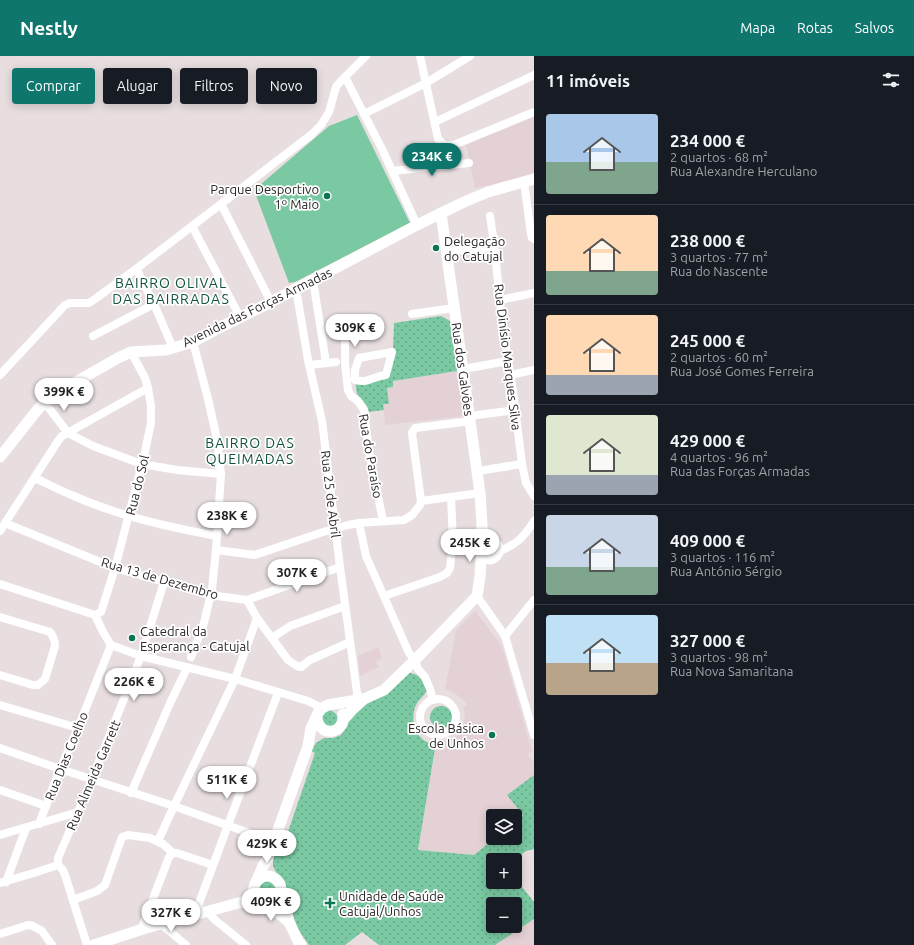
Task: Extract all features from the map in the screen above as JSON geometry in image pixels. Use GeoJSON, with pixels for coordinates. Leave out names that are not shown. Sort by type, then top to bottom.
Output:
{"type":"FeatureCollection","features":[{"type":"Feature","properties":{"kind":"street"},"geometry":{"type":"LineString","coordinates":[[0,375],[65,305],[70,303],[89,303],[136,269],[311,135],[329,112],[336,87],[366,56]]}},
{"type":"Feature","properties":{"kind":"street"},"geometry":{"type":"LineString","coordinates":[[420,56],[438,139],[442,144],[447,146],[456,144],[534,112]]}},
{"type":"Feature","properties":{"kind":"street"},"geometry":{"type":"LineString","coordinates":[[364,114],[426,83],[470,56]]}},
{"type":"Feature","properties":{"kind":"street"},"geometry":{"type":"LineString","coordinates":[[435,122],[534,76]]}},
{"type":"Feature","properties":{"kind":"street"},"geometry":{"type":"LineString","coordinates":[[345,77],[393,171],[417,225]]}},
{"type":"Feature","properties":{"kind":"street"},"geometry":{"type":"LineString","coordinates":[[393,171],[469,163]]}},
{"type":"Feature","properties":{"kind":"street"},"geometry":{"type":"LineString","coordinates":[[529,181],[531,234],[532,238],[534,239]]}},
{"type":"Feature","properties":{"kind":"street","name":"Avenida das Forças Armadas"},"geometry":{"type":"LineString","coordinates":[[0,457],[38,409],[53,395],[118,358],[131,352],[166,350],[193,342],[441,213],[488,192],[529,181]]}},
{"type":"Feature","properties":{"kind":"street"},"geometry":{"type":"LineString","coordinates":[[221,204],[271,302]]}},
{"type":"Feature","properties":{"kind":"street","name":"Rua dos Galvões"},"geometry":{"type":"LineString","coordinates":[[441,213],[478,471],[485,547]]}},
{"type":"Feature","properties":{"kind":"street","name":"Rua Dinísio Marques Silva"},"geometry":{"type":"LineString","coordinates":[[490,216],[522,464],[526,483],[534,496]]}},
{"type":"Feature","properties":{"kind":"street"},"geometry":{"type":"LineString","coordinates":[[192,226],[240,317]]}},
{"type":"Feature","properties":{"kind":"street"},"geometry":{"type":"LineString","coordinates":[[454,251],[494,247]]}},
{"type":"Feature","properties":{"kind":"street"},"geometry":{"type":"LineString","coordinates":[[136,269],[154,304],[173,348]]}},
{"type":"Feature","properties":{"kind":"street"},"geometry":{"type":"LineString","coordinates":[[313,280],[326,363]]}},
{"type":"Feature","properties":{"kind":"street","name":"Rua 25 de Abril"},"geometry":{"type":"LineString","coordinates":[[296,289],[322,421],[350,642],[361,700]]}},
{"type":"Feature","properties":{"kind":"street"},"geometry":{"type":"LineString","coordinates":[[500,300],[534,293]]}},
{"type":"Feature","properties":{"kind":"street"},"geometry":{"type":"LineString","coordinates":[[93,336],[154,304]]}},
{"type":"Feature","properties":{"kind":"street"},"geometry":{"type":"LineString","coordinates":[[412,314],[454,308]]}},
{"type":"Feature","properties":{"kind":"street","name":"Rua do Paraíso"},"geometry":{"type":"LineString","coordinates":[[345,324],[345,363],[348,390],[351,396],[358,401],[364,410],[369,452],[383,521]]}},
{"type":"Feature","properties":{"kind":"street"},"geometry":{"type":"LineString","coordinates":[[191,657],[204,623],[210,595],[216,550],[221,474],[217,439],[193,342]]}},
{"type":"Feature","properties":{"kind":"street","name":"Rua do Sol"},"geometry":{"type":"LineString","coordinates":[[95,615],[101,612],[115,568],[151,423],[151,406],[148,388],[145,378],[131,352]]}},
{"type":"Feature","properties":{"kind":"street"},"geometry":{"type":"LineString","coordinates":[[392,352],[386,374],[361,382],[354,380],[354,378],[359,358],[392,352]]}},
{"type":"Feature","properties":{"kind":"street"},"geometry":{"type":"LineString","coordinates":[[463,369],[508,361]]}},
{"type":"Feature","properties":{"kind":"street"},"geometry":{"type":"LineString","coordinates":[[310,365],[336,362]]}},
{"type":"Feature","properties":{"kind":"street"},"geometry":{"type":"LineString","coordinates":[[510,376],[534,370]]}},
{"type":"Feature","properties":{"kind":"street"},"geometry":{"type":"LineString","coordinates":[[0,531],[62,436],[148,388]]}},
{"type":"Feature","properties":{"kind":"street"},"geometry":{"type":"LineString","coordinates":[[45,403],[68,433],[93,446],[142,464],[177,470],[221,474]]}},
{"type":"Feature","properties":{"kind":"street"},"geometry":{"type":"LineString","coordinates":[[216,550],[255,555],[323,532],[359,523],[404,520],[412,515],[420,505],[421,501],[412,433],[415,428],[515,410]]}},
{"type":"Feature","properties":{"kind":"street"},"geometry":{"type":"LineString","coordinates":[[478,471],[522,464]]}},
{"type":"Feature","properties":{"kind":"street"},"geometry":{"type":"LineString","coordinates":[[35,478],[75,497],[129,516],[217,536]]}},
{"type":"Feature","properties":{"kind":"street"},"geometry":{"type":"LineString","coordinates":[[421,501],[480,493]]}},
{"type":"Feature","properties":{"kind":"street"},"geometry":{"type":"LineString","coordinates":[[384,596],[440,577],[447,573],[450,568],[453,541],[451,497]]}},
{"type":"Feature","properties":{"kind":"street"},"geometry":{"type":"LineString","coordinates":[[485,547],[486,558],[495,555],[522,538],[534,521]]}},
{"type":"Feature","properties":{"kind":"street","name":"Rua 13 de Dezembro"},"geometry":{"type":"LineString","coordinates":[[5,523],[115,568],[210,595],[247,600],[340,567]]}},
{"type":"Feature","properties":{"kind":"street"},"geometry":{"type":"LineString","coordinates":[[359,523],[366,556],[410,653],[415,660],[418,669],[425,678],[433,700]]}},
{"type":"Feature","properties":{"kind":"street"},"geometry":{"type":"LineString","coordinates":[[480,576],[495,555],[498,546],[494,543],[485,547]]}},
{"type":"Feature","properties":{"kind":"street"},"geometry":{"type":"LineString","coordinates":[[289,922],[254,896],[255,885],[268,858],[308,746],[311,728],[323,710],[361,700],[384,690],[477,596],[485,547]]}},
{"type":"Feature","properties":{"kind":"street","name":"Rua Almeida Garrett"},"geometry":{"type":"LineString","coordinates":[[58,865],[58,858],[92,780],[142,656],[164,582]]}},
{"type":"Feature","properties":{"kind":"street"},"geometry":{"type":"LineString","coordinates":[[0,584],[95,615],[111,645],[142,656],[235,679],[308,702],[323,710],[339,708],[343,716],[343,720]]}},
{"type":"Feature","properties":{"kind":"street"},"geometry":{"type":"LineString","coordinates":[[477,596],[505,636],[534,735]]}},
{"type":"Feature","properties":{"kind":"street"},"geometry":{"type":"LineString","coordinates":[[247,600],[257,618],[288,660],[297,666],[301,667],[310,660],[350,642]]}},
{"type":"Feature","properties":{"kind":"street"},"geometry":{"type":"LineString","coordinates":[[505,636],[534,600]]}},
{"type":"Feature","properties":{"kind":"street"},"geometry":{"type":"LineString","coordinates":[[272,638],[290,626],[345,606]]}},
{"type":"Feature","properties":{"kind":"street"},"geometry":{"type":"LineString","coordinates":[[0,617],[50,632],[55,641],[55,646],[45,678],[38,685],[33,685],[0,675]]}},
{"type":"Feature","properties":{"kind":"street"},"geometry":{"type":"LineString","coordinates":[[158,841],[235,679],[257,618]]}},
{"type":"Feature","properties":{"kind":"street","name":"Rua Dias Coelho"},"geometry":{"type":"LineString","coordinates":[[39,824],[111,645]]}},
{"type":"Feature","properties":{"kind":"street"},"geometry":{"type":"LineString","coordinates":[[131,793],[187,668]]}},
{"type":"Feature","properties":{"kind":"street"},"geometry":{"type":"LineString","coordinates":[[195,914],[278,693]]}},
{"type":"Feature","properties":{"kind":"street"},"geometry":{"type":"LineString","coordinates":[[439,699],[450,704],[454,708],[456,714],[454,725],[446,733],[440,735],[429,732],[424,728],[420,718],[424,707],[428,702],[433,700],[439,699]]}},
{"type":"Feature","properties":{"kind":"street"},"geometry":{"type":"LineString","coordinates":[[308,746],[328,732],[337,730],[343,720],[361,700]]}},
{"type":"Feature","properties":{"kind":"street"},"geometry":{"type":"LineString","coordinates":[[0,705],[78,728]]}},
{"type":"Feature","properties":{"kind":"street"},"geometry":{"type":"LineString","coordinates":[[323,710],[317,721],[321,728],[328,732]]}},
{"type":"Feature","properties":{"kind":"street"},"geometry":{"type":"LineString","coordinates":[[0,748],[131,793],[174,806],[260,837],[275,838]]}},
{"type":"Feature","properties":{"kind":"street"},"geometry":{"type":"LineString","coordinates":[[0,790],[46,806]]}},
{"type":"Feature","properties":{"kind":"street"},"geometry":{"type":"LineString","coordinates":[[2,833],[26,828],[78,812]]}},
{"type":"Feature","properties":{"kind":"street"},"geometry":{"type":"LineString","coordinates":[[3,883],[26,828]]}},
{"type":"Feature","properties":{"kind":"street"},"geometry":{"type":"LineString","coordinates":[[73,900],[98,891],[105,885],[122,837],[128,835],[158,841],[173,853],[213,865]]}},
{"type":"Feature","properties":{"kind":"street"},"geometry":{"type":"LineString","coordinates":[[141,930],[169,857],[173,853]]}},
{"type":"Feature","properties":{"kind":"street"},"geometry":{"type":"LineString","coordinates":[[268,858],[279,885],[289,922],[300,944]]}},
{"type":"Feature","properties":{"kind":"street"},"geometry":{"type":"LineString","coordinates":[[3,883],[58,865],[63,870],[87,945]]}},
{"type":"Feature","properties":{"kind":"street"},"geometry":{"type":"LineString","coordinates":[[94,945],[115,942],[141,930],[242,902],[273,903],[280,895],[279,885],[272,877],[262,877],[242,902]]}},
{"type":"Feature","properties":{"kind":"street"},"geometry":{"type":"LineString","coordinates":[[207,911],[214,919],[246,945]]}},
{"type":"Feature","properties":{"kind":"street"},"geometry":{"type":"LineString","coordinates":[[161,924],[186,945]]}},
{"type":"Feature","properties":{"kind":"street"},"geometry":{"type":"LineString","coordinates":[[0,934],[28,925],[33,926],[42,931],[52,945]]}},
{"type":"Feature","properties":{"kind":"shaded area"},"geometry":{"type":"Polygon","coordinates":[[[534,117],[534,173],[475,188],[466,145],[534,117]]]}},
{"type":"Feature","properties":{"kind":"shaded area"},"geometry":{"type":"Polygon","coordinates":[[[457,371],[464,416],[385,425],[383,404],[387,387],[392,381],[457,371]]]}},
{"type":"Feature","properties":{"kind":"shaded area","name":"Escola Básica de Unhos"},"geometry":{"type":"Polygon","coordinates":[[[475,611],[502,646],[532,751],[528,755],[534,762],[534,775],[508,795],[518,809],[486,809],[486,845],[474,855],[418,850],[437,741],[447,741],[456,737],[464,723],[465,714],[463,707],[466,703],[456,694],[445,689],[456,630],[475,611]]]}},
{"type":"Feature","properties":{"kind":"shaded area"},"geometry":{"type":"Polygon","coordinates":[[[378,647],[382,658],[376,662],[379,667],[360,676],[358,656],[378,647]]]}},
{"type":"Feature","properties":{"kind":"shaded area"},"geometry":{"type":"Polygon","coordinates":[[[534,919],[534,945],[495,945],[513,933],[522,933],[522,927],[534,919]]]}},
{"type":"Feature","properties":{"kind":"green space","name":"Parque Desportivo 1º Maio"},"geometry":{"type":"Polygon","coordinates":[[[357,115],[410,223],[295,282],[289,283],[254,190],[329,126],[357,115]]]}},
{"type":"Feature","properties":{"kind":"green space"},"geometry":{"type":"Polygon","coordinates":[[[441,316],[450,321],[457,371],[393,381],[393,387],[387,388],[389,404],[383,404],[384,410],[369,412],[367,406],[357,394],[355,380],[382,375],[393,352],[394,323],[441,316]]]}},
{"type":"Feature","properties":{"kind":"green space"},"geometry":{"type":"Polygon","coordinates":[[[410,673],[414,674],[421,679],[427,691],[417,703],[415,708],[413,719],[414,725],[422,739],[428,742],[436,743],[418,850],[474,855],[486,845],[522,845],[522,809],[518,809],[507,795],[534,775],[534,849],[526,851],[522,854],[522,853],[486,853],[486,889],[522,889],[522,887],[534,902],[534,919],[522,927],[522,897],[486,897],[486,933],[513,933],[495,945],[379,945],[362,932],[345,945],[309,945],[298,929],[287,898],[284,882],[273,866],[274,853],[280,855],[315,753],[311,751],[316,743],[324,738],[333,738],[341,735],[347,727],[350,716],[405,675],[410,673]]]}},
{"type":"Feature","properties":{"kind":"green space"},"geometry":{"type":"Polygon","coordinates":[[[437,706],[445,706],[452,713],[452,721],[445,728],[437,728],[430,721],[430,713],[437,706]]]}},
{"type":"Feature","properties":{"kind":"green space"},"geometry":{"type":"Polygon","coordinates":[[[330,710],[337,716],[337,720],[332,727],[324,725],[321,715],[330,710]]]}},
{"type":"Feature","properties":{"kind":"green space"},"geometry":{"type":"Polygon","coordinates":[[[269,881],[276,889],[275,894],[271,899],[262,899],[257,888],[260,883],[269,881]]]}},
{"type":"Feature","properties":{"kind":"place","name":"Parque Desportivo 1º Maio"},"geometry":{"type":"Point","coordinates":[327,196]}},
{"type":"Feature","properties":{"kind":"place","name":"Delegação do Catujal"},"geometry":{"type":"Point","coordinates":[436,248]}},
{"type":"Feature","properties":{"kind":"place","name":"Catedral da Esperança - Catujal"},"geometry":{"type":"Point","coordinates":[132,638]}},
{"type":"Feature","properties":{"kind":"place","name":"Escola Básica de Unhos"},"geometry":{"type":"Point","coordinates":[492,735]}},
{"type":"Feature","properties":{"kind":"place","name":"Unidade de Saúde Catujal/Unhos"},"geometry":{"type":"Point","coordinates":[330,903]}},
{"type":"Feature","properties":{"kind":"district","name":"BAIRRO OLIVAL DAS BAIRRADAS"},"geometry":{"type":"Point","coordinates":[171,292]}},
{"type":"Feature","properties":{"kind":"district","name":"BAIRRO DAS QUEIMADAS"},"geometry":{"type":"Point","coordinates":[250,452]}}]}
